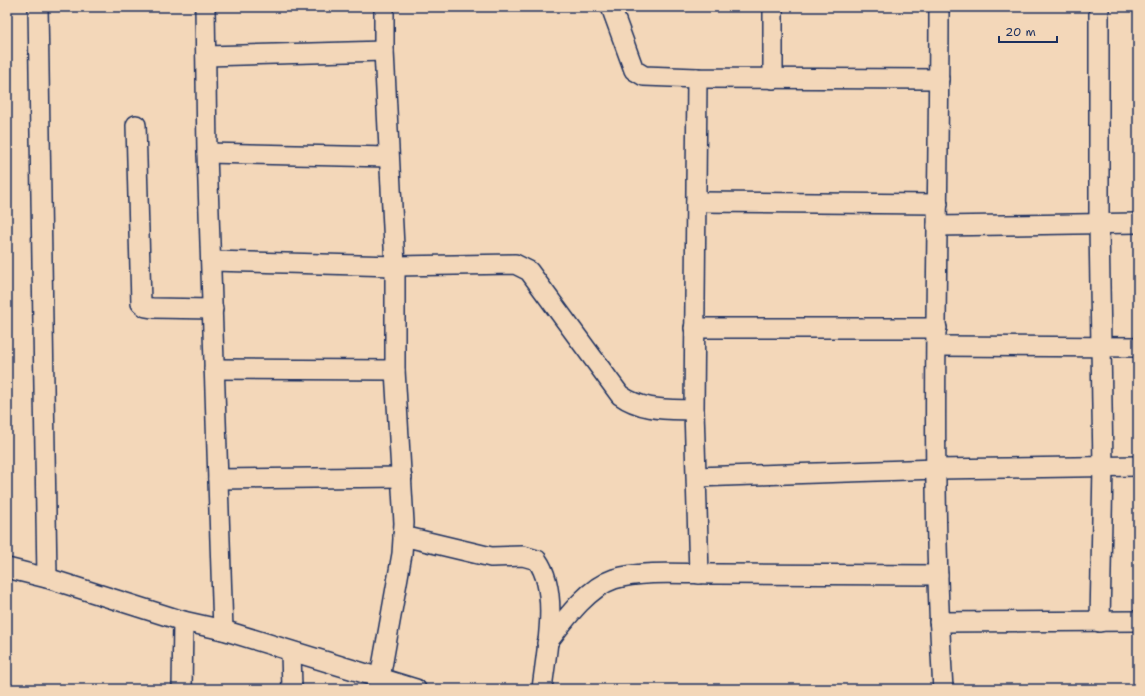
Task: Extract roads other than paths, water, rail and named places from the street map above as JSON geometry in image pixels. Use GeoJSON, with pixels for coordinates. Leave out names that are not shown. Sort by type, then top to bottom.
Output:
{"type":"FeatureCollection","features":[{"type":"Feature","properties":{"kind":"street"},"geometry":{"type":"LineString","coordinates":[[38,7],[47,578]]}},
{"type":"Feature","properties":{"kind":"street"},"geometry":{"type":"LineString","coordinates":[[205,7],[207,153],[223,630]]}},
{"type":"Feature","properties":{"kind":"street"},"geometry":{"type":"LineString","coordinates":[[380,678],[402,554],[404,511],[395,370],[395,266],[384,52],[384,7]]}},
{"type":"Feature","properties":{"kind":"street"},"geometry":{"type":"LineString","coordinates":[[611,7],[634,70],[638,74],[651,77],[939,80]]}},
{"type":"Feature","properties":{"kind":"street"},"geometry":{"type":"LineString","coordinates":[[773,7],[773,78]]}},
{"type":"Feature","properties":{"kind":"street"},"geometry":{"type":"LineString","coordinates":[[940,7],[937,469],[939,622],[943,689]]}},
{"type":"Feature","properties":{"kind":"street"},"geometry":{"type":"LineString","coordinates":[[1099,7],[1099,225],[1103,466],[1100,622]]}},
{"type":"Feature","properties":{"kind":"street"},"geometry":{"type":"LineString","coordinates":[[206,56],[384,52]]}},
{"type":"Feature","properties":{"kind":"street"},"geometry":{"type":"LineString","coordinates":[[697,78],[694,410],[699,574]]}},
{"type":"Feature","properties":{"kind":"street"},"geometry":{"type":"LineString","coordinates":[[136,125],[141,303],[146,307],[152,308],[212,309]]}},
{"type":"Feature","properties":{"kind":"street"},"geometry":{"type":"LineString","coordinates":[[207,153],[389,157]]}},
{"type":"Feature","properties":{"kind":"street"},"geometry":{"type":"LineString","coordinates":[[696,202],[938,204]]}},
{"type":"Feature","properties":{"kind":"street"},"geometry":{"type":"LineString","coordinates":[[938,226],[1099,225],[1138,223]]}},
{"type":"Feature","properties":{"kind":"street"},"geometry":{"type":"LineString","coordinates":[[211,261],[395,266],[515,264],[522,266],[529,271],[620,396],[631,403],[644,407],[694,410]]}},
{"type":"Feature","properties":{"kind":"street"},"geometry":{"type":"LineString","coordinates":[[694,328],[937,337],[1101,348],[1138,347]]}},
{"type":"Feature","properties":{"kind":"street"},"geometry":{"type":"LineString","coordinates":[[214,369],[395,370]]}},
{"type":"Feature","properties":{"kind":"street"},"geometry":{"type":"LineString","coordinates":[[697,477],[937,469],[1138,466]]}},
{"type":"Feature","properties":{"kind":"street"},"geometry":{"type":"LineString","coordinates":[[218,479],[402,477]]}},
{"type":"Feature","properties":{"kind":"street"},"geometry":{"type":"LineString","coordinates":[[403,536],[491,557],[523,556],[538,560],[544,572],[550,606],[542,689]]}},
{"type":"Feature","properties":{"kind":"street"},"geometry":{"type":"LineString","coordinates":[[7,568],[47,578],[183,621],[223,630],[416,689]]}},
{"type":"Feature","properties":{"kind":"street"},"geometry":{"type":"LineString","coordinates":[[547,643],[566,618],[583,600],[613,579],[652,574],[938,575]]}},
{"type":"Feature","properties":{"kind":"street"},"geometry":{"type":"LineString","coordinates":[[182,689],[183,621]]}},
{"type":"Feature","properties":{"kind":"street"},"geometry":{"type":"LineString","coordinates":[[939,622],[1138,621]]}},
{"type":"Feature","properties":{"kind":"street"},"geometry":{"type":"LineString","coordinates":[[291,652],[292,689]]}}]}
